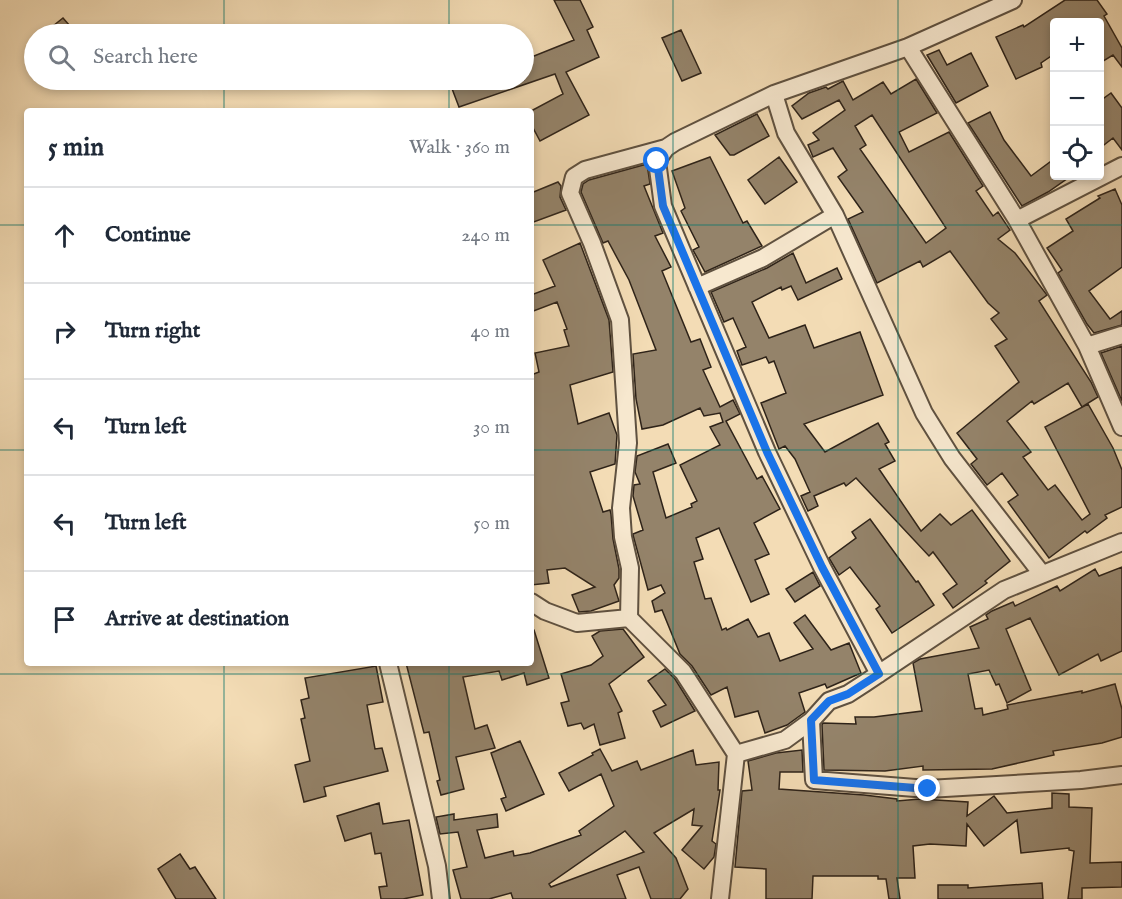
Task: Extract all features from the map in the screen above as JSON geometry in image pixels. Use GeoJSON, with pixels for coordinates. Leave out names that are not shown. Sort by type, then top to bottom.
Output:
{"type":"FeatureCollection","features":[{"type":"Feature","properties":{"kind":"street"},"geometry":{"type":"LineString","coordinates":[[720,899],[736,754],[683,672],[629,618],[630,568],[623,537],[621,508],[628,443],[620,320],[592,243],[570,193],[574,177],[585,170],[666,148],[774,94],[908,46],[1013,0]]}},
{"type":"Feature","properties":{"kind":"street"},"geometry":{"type":"LineString","coordinates":[[908,46],[1017,220],[1087,346],[1122,426]]}},
{"type":"Feature","properties":{"kind":"street"},"geometry":{"type":"LineString","coordinates":[[774,94],[786,133],[835,214],[924,413],[952,458],[1042,574]]}},
{"type":"Feature","properties":{"kind":"street"},"geometry":{"type":"LineString","coordinates":[[666,148],[657,161],[663,206],[767,452],[822,567],[879,674]]}},
{"type":"Feature","properties":{"kind":"street"},"geometry":{"type":"LineString","coordinates":[[1017,220],[1122,166]]}},
{"type":"Feature","properties":{"kind":"street"},"geometry":{"type":"LineString","coordinates":[[697,287],[763,258],[835,214]]}},
{"type":"Feature","properties":{"kind":"street"},"geometry":{"type":"LineString","coordinates":[[1087,346],[1122,335]]}},
{"type":"Feature","properties":{"kind":"street"},"geometry":{"type":"LineString","coordinates":[[736,754],[785,740],[811,720],[829,701],[848,694],[1004,590],[1122,542]]}},
{"type":"Feature","properties":{"kind":"street"},"geometry":{"type":"LineString","coordinates":[[534,604],[545,611],[577,623],[629,618]]}},
{"type":"Feature","properties":{"kind":"street"},"geometry":{"type":"LineString","coordinates":[[389,666],[437,866],[441,899]]}},
{"type":"Feature","properties":{"kind":"street"},"geometry":{"type":"LineString","coordinates":[[811,720],[814,780],[928,789],[1081,780],[1122,775]]}},
{"type":"Feature","properties":{"kind":"building"},"geometry":{"type":"Polygon","coordinates":[[[554,0],[580,0],[593,27],[587,30],[599,57],[566,72],[589,115],[540,141],[534,130],[534,109],[563,94],[555,74],[534,81],[534,56],[574,40],[554,0]]]}},
{"type":"Feature","properties":{"kind":"building"},"geometry":{"type":"Polygon","coordinates":[[[1065,0],[1097,0],[1107,14],[1104,16],[1122,48],[1122,67],[1113,55],[1104,61],[1104,18],[1050,18],[1050,57],[1041,63],[1042,67],[1016,79],[996,37],[1023,25],[1024,27],[1065,0]]]}},
{"type":"Feature","properties":{"kind":"building"},"geometry":{"type":"Polygon","coordinates":[[[63,18],[68,24],[56,24],[63,18]]]}},
{"type":"Feature","properties":{"kind":"building"},"geometry":{"type":"Polygon","coordinates":[[[681,30],[701,73],[682,81],[662,38],[681,30]]]}},
{"type":"Feature","properties":{"kind":"building"},"geometry":{"type":"Polygon","coordinates":[[[939,50],[947,65],[971,53],[988,86],[956,103],[927,55],[939,50]]]}},
{"type":"Feature","properties":{"kind":"building"},"geometry":{"type":"Polygon","coordinates":[[[916,79],[937,113],[899,132],[909,152],[949,132],[983,186],[976,191],[993,216],[998,212],[1010,230],[998,239],[1015,253],[1047,295],[1039,301],[1091,382],[1098,397],[1082,407],[1068,383],[1034,404],[1032,401],[1007,421],[1031,452],[1023,457],[1048,490],[1055,485],[1082,520],[1090,514],[1045,427],[1088,404],[1113,448],[1122,470],[1122,507],[1105,515],[1107,518],[1049,558],[1008,502],[1018,495],[1002,473],[987,485],[971,464],[977,459],[957,433],[1019,382],[995,346],[1007,339],[991,319],[999,313],[988,303],[950,251],[923,267],[920,261],[877,283],[848,219],[863,212],[838,177],[847,170],[833,148],[813,157],[808,145],[819,140],[813,133],[845,110],[839,100],[802,119],[792,106],[809,93],[826,87],[828,89],[843,81],[853,100],[883,82],[891,94],[916,79]],[[872,115],[855,126],[866,145],[860,149],[926,243],[946,228],[872,115]]]}},
{"type":"Feature","properties":{"kind":"building"},"geometry":{"type":"Polygon","coordinates":[[[453,90],[508,90],[459,107],[453,90]]]}},
{"type":"Feature","properties":{"kind":"building"},"geometry":{"type":"Polygon","coordinates":[[[1111,93],[1122,108],[1122,150],[1113,138],[1104,145],[1104,98],[1111,93]]]}},
{"type":"Feature","properties":{"kind":"building"},"geometry":{"type":"Polygon","coordinates":[[[990,112],[1004,140],[1031,176],[1050,162],[1050,180],[1065,180],[1022,206],[968,123],[990,112]]]}},
{"type":"Feature","properties":{"kind":"building"},"geometry":{"type":"Polygon","coordinates":[[[757,114],[769,136],[730,155],[715,135],[757,114]]]}},
{"type":"Feature","properties":{"kind":"building"},"geometry":{"type":"Polygon","coordinates":[[[710,157],[743,223],[747,221],[762,246],[705,272],[693,250],[699,247],[681,211],[685,208],[672,171],[710,157]]]}},
{"type":"Feature","properties":{"kind":"building"},"geometry":{"type":"Polygon","coordinates":[[[779,157],[797,182],[765,204],[748,180],[779,157]]]}},
{"type":"Feature","properties":{"kind":"building"},"geometry":{"type":"Polygon","coordinates":[[[647,164],[650,184],[644,186],[663,233],[655,236],[671,267],[662,271],[691,342],[700,339],[711,367],[703,370],[720,407],[733,400],[740,414],[726,421],[757,479],[762,476],[780,509],[754,523],[769,554],[755,560],[769,594],[751,602],[719,528],[696,538],[703,559],[694,562],[705,599],[711,598],[722,630],[726,628],[727,630],[748,619],[758,637],[769,633],[780,661],[813,649],[794,623],[805,615],[831,650],[849,643],[861,673],[827,688],[825,684],[799,693],[805,712],[787,725],[765,733],[758,711],[735,717],[727,687],[711,695],[692,666],[680,654],[662,610],[655,612],[652,601],[665,593],[661,585],[648,590],[633,535],[643,530],[633,496],[634,485],[640,484],[635,472],[637,456],[668,444],[676,463],[653,472],[666,518],[692,507],[691,504],[697,501],[680,465],[720,445],[710,427],[723,422],[720,413],[704,416],[700,408],[663,425],[642,429],[636,399],[633,354],[656,350],[629,280],[608,241],[603,243],[581,192],[583,184],[589,180],[647,164]]]}},
{"type":"Feature","properties":{"kind":"building"},"geometry":{"type":"Polygon","coordinates":[[[558,182],[561,186],[560,197],[566,210],[534,222],[534,192],[558,182]]]}},
{"type":"Feature","properties":{"kind":"building"},"geometry":{"type":"Polygon","coordinates":[[[1115,189],[1122,205],[1122,267],[1089,291],[1110,319],[1122,311],[1122,325],[1094,333],[1058,273],[1062,270],[1047,248],[1073,231],[1066,219],[1100,198],[1098,196],[1115,189]]]}},
{"type":"Feature","properties":{"kind":"building"},"geometry":{"type":"Polygon","coordinates":[[[580,243],[609,320],[613,372],[570,385],[578,424],[609,413],[617,435],[615,464],[590,472],[603,512],[610,510],[611,514],[619,569],[619,578],[614,585],[619,601],[591,611],[579,612],[572,595],[595,587],[565,568],[547,570],[549,583],[534,585],[534,374],[539,372],[535,353],[569,346],[564,330],[567,329],[557,302],[534,311],[534,294],[555,286],[543,260],[580,243]]]}},
{"type":"Feature","properties":{"kind":"building"},"geometry":{"type":"Polygon","coordinates":[[[793,253],[806,283],[837,268],[842,279],[798,300],[791,286],[782,290],[781,287],[752,302],[769,338],[805,325],[814,348],[860,332],[883,395],[804,424],[825,452],[878,423],[889,442],[885,444],[895,461],[879,469],[921,531],[940,514],[951,525],[972,510],[1010,561],[985,581],[987,583],[953,608],[943,594],[957,584],[933,552],[929,556],[856,478],[846,486],[844,483],[814,496],[818,506],[808,511],[801,496],[810,492],[795,459],[785,446],[779,449],[761,403],[786,393],[774,361],[769,363],[766,357],[742,365],[737,351],[746,347],[733,318],[724,322],[711,292],[767,268],[793,253]]]}},
{"type":"Feature","properties":{"kind":"building"},"geometry":{"type":"Polygon","coordinates":[[[1122,346],[1122,401],[1101,353],[1122,346]]]}},
{"type":"Feature","properties":{"kind":"building"},"geometry":{"type":"Polygon","coordinates":[[[870,519],[934,605],[892,633],[876,609],[880,606],[850,567],[839,575],[829,558],[856,538],[852,532],[870,519]]]}},
{"type":"Feature","properties":{"kind":"building"},"geometry":{"type":"Polygon","coordinates":[[[1122,567],[1122,651],[1101,661],[1098,654],[1059,675],[1030,618],[1006,629],[1031,690],[1007,703],[999,684],[996,685],[989,670],[968,674],[975,709],[982,708],[983,715],[1008,709],[1007,705],[1082,691],[1082,693],[1115,684],[1122,709],[1122,737],[1102,743],[1053,751],[1054,755],[992,769],[923,770],[923,766],[885,771],[824,770],[823,723],[856,724],[855,717],[922,711],[913,663],[920,659],[979,648],[970,627],[988,619],[986,615],[992,611],[1013,602],[1015,606],[1057,586],[1060,591],[1095,569],[1099,576],[1122,567]]]}},
{"type":"Feature","properties":{"kind":"building"},"geometry":{"type":"Polygon","coordinates":[[[813,572],[820,586],[795,602],[786,589],[813,572]]]}},
{"type":"Feature","properties":{"kind":"building"},"geometry":{"type":"Polygon","coordinates":[[[623,629],[644,657],[609,684],[622,711],[618,713],[625,738],[600,745],[594,724],[584,729],[581,723],[568,726],[561,703],[569,701],[561,674],[591,665],[603,656],[592,636],[600,631],[623,629]]]}},
{"type":"Feature","properties":{"kind":"building"},"geometry":{"type":"Polygon","coordinates":[[[534,630],[549,678],[527,685],[524,673],[502,680],[499,671],[463,677],[475,729],[487,725],[495,748],[456,757],[464,789],[441,795],[437,781],[440,780],[429,732],[424,733],[407,666],[534,666],[534,630]]]}},
{"type":"Feature","properties":{"kind":"building"},"geometry":{"type":"Polygon","coordinates":[[[376,666],[383,702],[367,705],[375,749],[382,748],[388,771],[324,787],[326,796],[304,802],[295,765],[310,761],[301,719],[305,718],[301,700],[309,698],[305,678],[376,666]]]}},
{"type":"Feature","properties":{"kind":"building"},"geometry":{"type":"Polygon","coordinates":[[[665,669],[675,679],[695,711],[661,727],[653,711],[666,705],[648,681],[665,669]]]}},
{"type":"Feature","properties":{"kind":"building"},"geometry":{"type":"Polygon","coordinates":[[[520,741],[544,794],[506,811],[501,799],[506,797],[491,753],[520,741]]]}},
{"type":"Feature","properties":{"kind":"building"},"geometry":{"type":"Polygon","coordinates":[[[600,749],[612,771],[637,761],[641,770],[693,750],[696,765],[719,762],[718,790],[720,790],[712,841],[716,844],[714,857],[704,869],[682,850],[702,826],[692,825],[694,809],[654,833],[676,858],[688,889],[680,899],[651,899],[639,867],[617,875],[626,899],[513,899],[511,893],[489,899],[461,899],[453,870],[467,867],[458,832],[440,834],[436,817],[454,814],[454,820],[497,814],[498,827],[477,830],[485,858],[513,851],[514,856],[530,853],[581,835],[579,831],[614,806],[601,774],[569,791],[559,773],[593,755],[592,753],[600,749]],[[625,831],[549,884],[551,887],[644,852],[625,831]]]}},
{"type":"Feature","properties":{"kind":"building"},"geometry":{"type":"Polygon","coordinates":[[[802,750],[803,772],[780,772],[779,789],[864,795],[897,799],[897,801],[920,799],[968,802],[967,816],[994,796],[1007,813],[1052,808],[1052,793],[1069,794],[1069,807],[1092,808],[1090,863],[1122,862],[1122,887],[1082,888],[1082,899],[1068,899],[1074,851],[1069,848],[1021,853],[1017,820],[984,846],[967,824],[966,846],[930,844],[913,846],[915,878],[897,878],[900,899],[889,899],[886,879],[878,879],[878,876],[813,876],[812,899],[766,899],[766,869],[735,867],[742,791],[752,790],[748,761],[776,753],[802,750]]]}},
{"type":"Feature","properties":{"kind":"building"},"geometry":{"type":"Polygon","coordinates":[[[379,803],[383,824],[409,820],[423,895],[403,899],[381,899],[379,887],[387,886],[381,853],[375,854],[371,833],[345,841],[337,816],[379,803]]]}},
{"type":"Feature","properties":{"kind":"building"},"geometry":{"type":"Polygon","coordinates":[[[180,854],[190,869],[195,867],[216,899],[176,899],[158,869],[180,854]]]}},
{"type":"Feature","properties":{"kind":"building"},"geometry":{"type":"Polygon","coordinates":[[[1042,883],[1043,899],[938,899],[938,885],[968,885],[968,888],[1042,883]]]}},
{"type":"Feature","properties":{"kind":"route"},"geometry":{"type":"LineString","coordinates":[[657,161],[663,206],[767,452],[822,567],[879,674],[848,694],[829,701],[811,720],[814,780],[928,789]]}}]}
